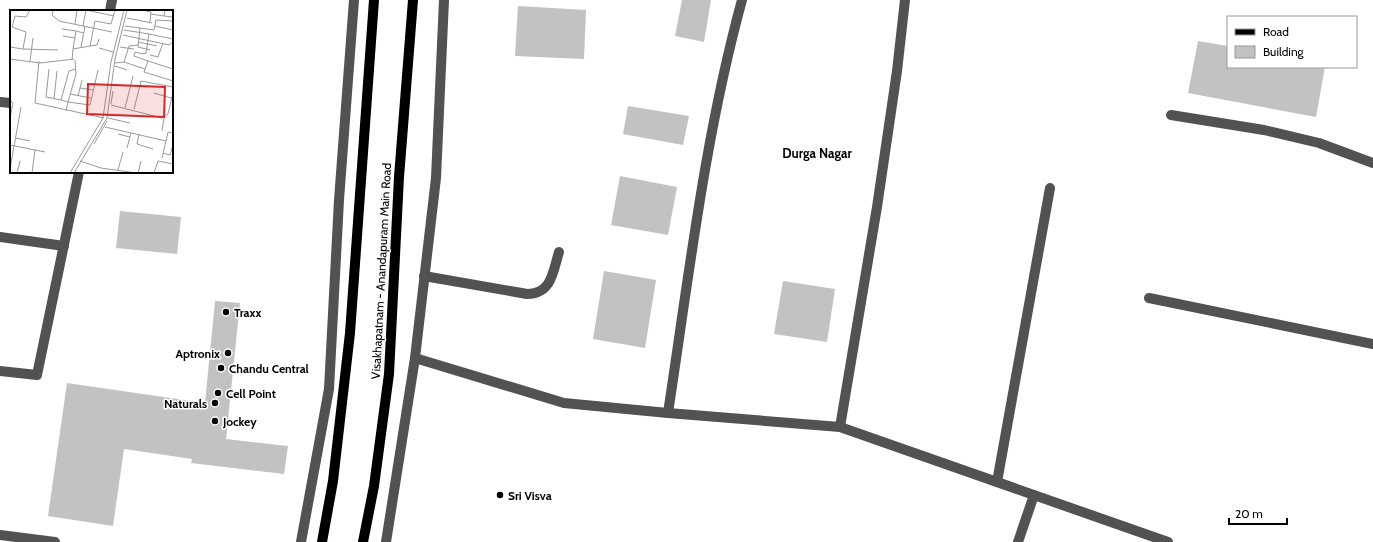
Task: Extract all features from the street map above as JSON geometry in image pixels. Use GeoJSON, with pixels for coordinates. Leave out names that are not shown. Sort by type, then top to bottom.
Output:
{"type":"FeatureCollection","features":[{"type":"Feature","properties":{"kind":"main road","name":"Visakhapatnam - Anandapuram Main Road"},"geometry":{"type":"LineString","coordinates":[[322,542],[333,481],[350,332],[374,0]]}},
{"type":"Feature","properties":{"kind":"main road","name":"Visakhapatnam - Anandapuram Main Road"},"geometry":{"type":"LineString","coordinates":[[363,542],[374,486],[389,374],[399,177],[413,0]]}},
{"type":"Feature","properties":{"kind":"street"},"geometry":{"type":"LineString","coordinates":[[110,10],[112,0]]}},
{"type":"Feature","properties":{"kind":"street"},"geometry":{"type":"LineString","coordinates":[[301,542],[329,389],[339,200],[354,0]]}},
{"type":"Feature","properties":{"kind":"street"},"geometry":{"type":"LineString","coordinates":[[386,542],[415,358],[436,178],[444,0]]}},
{"type":"Feature","properties":{"kind":"street"},"geometry":{"type":"LineString","coordinates":[[668,413],[715,120],[727,57],[742,0]]}},
{"type":"Feature","properties":{"kind":"street"},"geometry":{"type":"LineString","coordinates":[[840,427],[898,71],[905,0]]}},
{"type":"Feature","properties":{"kind":"street"},"geometry":{"type":"LineString","coordinates":[[0,102],[10,103]]}},
{"type":"Feature","properties":{"kind":"street"},"geometry":{"type":"LineString","coordinates":[[1171,115],[1264,130],[1299,138],[1319,143],[1373,163]]}},
{"type":"Feature","properties":{"kind":"street"},"geometry":{"type":"LineString","coordinates":[[0,371],[37,375],[79,173]]}},
{"type":"Feature","properties":{"kind":"street"},"geometry":{"type":"LineString","coordinates":[[997,482],[1050,188]]}},
{"type":"Feature","properties":{"kind":"street"},"geometry":{"type":"LineString","coordinates":[[0,237],[64,246]]}},
{"type":"Feature","properties":{"kind":"street"},"geometry":{"type":"LineString","coordinates":[[424,276],[527,294],[537,294],[544,290],[550,280],[559,252]]}},
{"type":"Feature","properties":{"kind":"street"},"geometry":{"type":"LineString","coordinates":[[1149,298],[1373,344]]}},
{"type":"Feature","properties":{"kind":"street"},"geometry":{"type":"LineString","coordinates":[[415,358],[564,403],[840,427],[1168,542]]}},
{"type":"Feature","properties":{"kind":"street"},"geometry":{"type":"LineString","coordinates":[[1018,542],[1034,495]]}},
{"type":"Feature","properties":{"kind":"street"},"geometry":{"type":"LineString","coordinates":[[0,535],[54,542]]}},
{"type":"Feature","properties":{"kind":"building"},"geometry":{"type":"Polygon","coordinates":[[[682,0],[711,0],[704,42],[675,36],[682,0]]]}},
{"type":"Feature","properties":{"kind":"building"},"geometry":{"type":"Polygon","coordinates":[[[518,6],[586,10],[584,59],[515,56],[518,6]]]}},
{"type":"Feature","properties":{"kind":"building"},"geometry":{"type":"Polygon","coordinates":[[[1198,41],[1227,46],[1227,68],[1325,68],[1316,117],[1188,93],[1198,41]]]}},
{"type":"Feature","properties":{"kind":"building"},"geometry":{"type":"Polygon","coordinates":[[[628,106],[689,116],[683,145],[623,134],[628,106]]]}},
{"type":"Feature","properties":{"kind":"building"},"geometry":{"type":"Polygon","coordinates":[[[620,176],[677,187],[668,235],[611,225],[620,176]]]}},
{"type":"Feature","properties":{"kind":"building"},"geometry":{"type":"Polygon","coordinates":[[[120,211],[181,217],[177,254],[116,248],[120,211]]]}},
{"type":"Feature","properties":{"kind":"building"},"geometry":{"type":"Polygon","coordinates":[[[604,271],[656,280],[645,348],[593,339],[604,271]]]}},
{"type":"Feature","properties":{"kind":"building"},"geometry":{"type":"Polygon","coordinates":[[[783,281],[835,289],[827,342],[774,334],[783,281]]]}},
{"type":"Feature","properties":{"kind":"building"},"geometry":{"type":"Polygon","coordinates":[[[215,301],[240,303],[226,439],[288,446],[284,474],[191,463],[192,459],[124,449],[113,526],[48,516],[67,383],[205,403],[215,301]]]}},
{"type":"Feature","properties":{"kind":"place","name":"Traxx"},"geometry":{"type":"Point","coordinates":[226,312]}},
{"type":"Feature","properties":{"kind":"place","name":"Aptronix"},"geometry":{"type":"Point","coordinates":[228,353]}},
{"type":"Feature","properties":{"kind":"place","name":"Chandu Central"},"geometry":{"type":"Point","coordinates":[221,368]}},
{"type":"Feature","properties":{"kind":"place","name":"Cell Point"},"geometry":{"type":"Point","coordinates":[218,393]}},
{"type":"Feature","properties":{"kind":"place","name":"Naturals"},"geometry":{"type":"Point","coordinates":[215,403]}},
{"type":"Feature","properties":{"kind":"place","name":"Jockey"},"geometry":{"type":"Point","coordinates":[215,421]}},
{"type":"Feature","properties":{"kind":"place","name":"Sri Visva"},"geometry":{"type":"Point","coordinates":[500,495]}},
{"type":"Feature","properties":{"kind":"district","name":"Durga Nagar"},"geometry":{"type":"Point","coordinates":[817,153]}}]}
